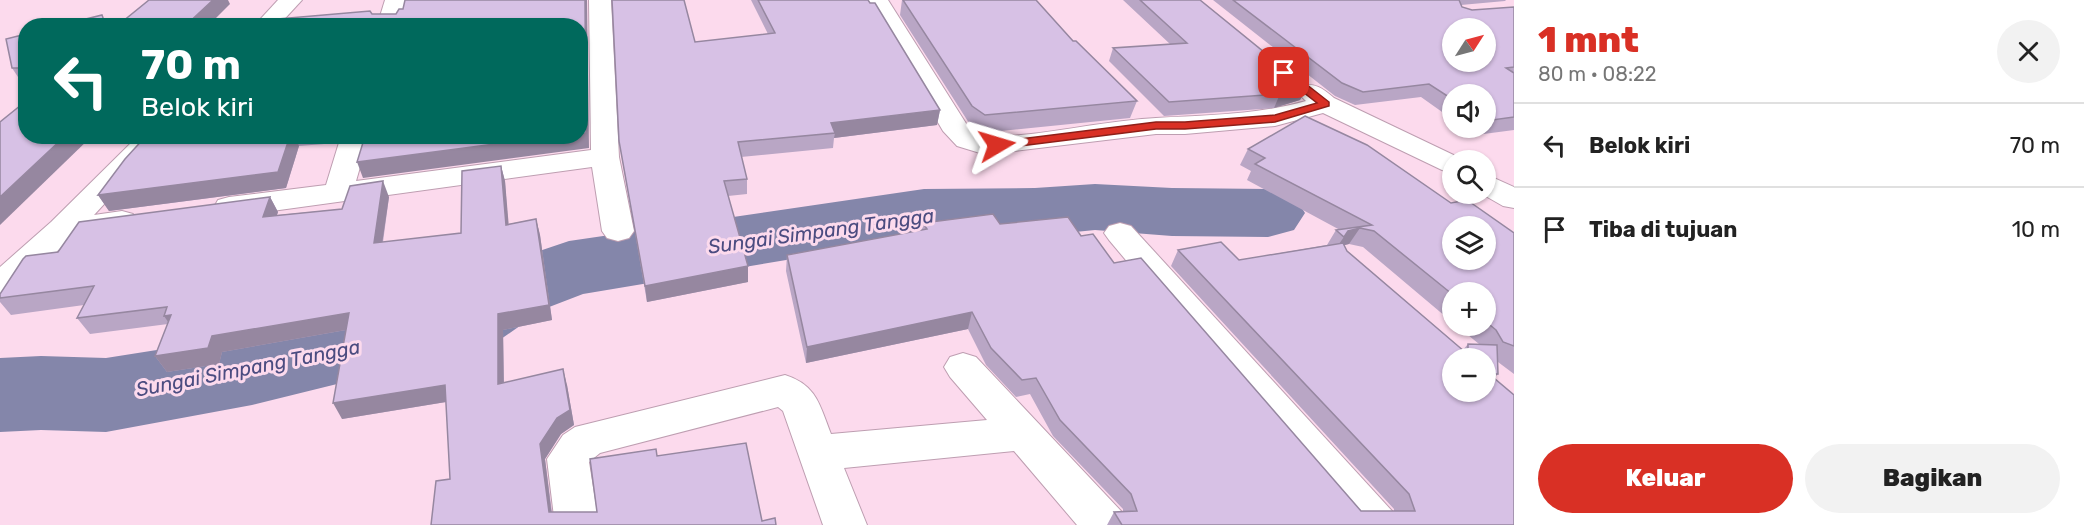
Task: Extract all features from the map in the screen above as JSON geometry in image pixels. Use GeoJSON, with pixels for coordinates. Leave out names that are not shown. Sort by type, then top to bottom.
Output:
{"type":"FeatureCollection","features":[{"type":"Feature","properties":{"kind":"street"},"geometry":{"type":"LineString","coordinates":[[273,18],[291,0]]}},
{"type":"Feature","properties":{"kind":"street"},"geometry":{"type":"LineString","coordinates":[[390,18],[396,0]]}},
{"type":"Feature","properties":{"kind":"street"},"geometry":{"type":"LineString","coordinates":[[600,0],[605,157],[618,231]]}},
{"type":"Feature","properties":{"kind":"street"},"geometry":{"type":"LineString","coordinates":[[877,0],[948,118],[967,140],[980,145],[997,145],[1148,117],[1185,126],[1275,118],[1325,104]]}},
{"type":"Feature","properties":{"kind":"street"},"geometry":{"type":"LineString","coordinates":[[1293,79],[1325,104],[1442,159]]}},
{"type":"Feature","properties":{"kind":"street"},"geometry":{"type":"LineString","coordinates":[[0,286],[62,229],[146,144]]}},
{"type":"Feature","properties":{"kind":"street"},"geometry":{"type":"LineString","coordinates":[[338,193],[353,144]]}},
{"type":"Feature","properties":{"kind":"street"},"geometry":{"type":"LineString","coordinates":[[200,211],[605,157]]}},
{"type":"Feature","properties":{"kind":"street"},"geometry":{"type":"LineString","coordinates":[[1496,189],[1514,199]]}},
{"type":"Feature","properties":{"kind":"street"},"geometry":{"type":"LineString","coordinates":[[62,229],[154,217]]}},
{"type":"Feature","properties":{"kind":"street"},"geometry":{"type":"LineString","coordinates":[[1120,234],[1376,525]]}},
{"type":"Feature","properties":{"kind":"street"},"geometry":{"type":"LineString","coordinates":[[963,367],[1105,525]]}},
{"type":"Feature","properties":{"kind":"street"},"geometry":{"type":"LineString","coordinates":[[576,525],[568,459],[577,447],[589,440],[785,390],[799,402],[844,525]]}},
{"type":"Feature","properties":{"kind":"street"},"geometry":{"type":"LineString","coordinates":[[819,453],[1021,434]]}},
{"type":"Feature","properties":{"kind":"building"},"geometry":{"type":"Polygon","coordinates":[[[149,0],[213,0],[194,18],[127,18],[149,0]]]}},
{"type":"Feature","properties":{"kind":"building"},"geometry":{"type":"Polygon","coordinates":[[[405,0],[585,0],[585,18],[288,18],[370,11],[372,14],[396,14],[399,9],[403,9],[405,0]]]}},
{"type":"Feature","properties":{"kind":"building"},"geometry":{"type":"Polygon","coordinates":[[[612,0],[684,0],[695,42],[775,33],[758,0],[868,0],[870,3],[875,3],[940,110],[831,123],[835,133],[738,142],[747,179],[724,181],[748,266],[645,286],[619,141],[612,0]]]}},
{"type":"Feature","properties":{"kind":"building"},"geometry":{"type":"Polygon","coordinates":[[[903,0],[1036,0],[1073,41],[1076,41],[1137,101],[985,115],[972,106],[903,0]]]}},
{"type":"Feature","properties":{"kind":"building"},"geometry":{"type":"Polygon","coordinates":[[[1140,0],[1200,0],[1307,87],[1280,94],[1169,102],[1113,48],[1187,43],[1140,0]]]}},
{"type":"Feature","properties":{"kind":"building"},"geometry":{"type":"Polygon","coordinates":[[[1233,0],[1459,0],[1462,7],[1472,10],[1514,7],[1514,67],[1506,68],[1514,73],[1514,117],[1496,119],[1496,84],[1442,84],[1442,92],[1429,84],[1363,92],[1342,83],[1233,0]]]}},
{"type":"Feature","properties":{"kind":"building"},"geometry":{"type":"Polygon","coordinates":[[[18,36],[18,68],[12,68],[6,39],[18,36]]]}},
{"type":"Feature","properties":{"kind":"building"},"geometry":{"type":"Polygon","coordinates":[[[18,107],[18,144],[56,144],[0,197],[0,122],[18,107]]]}},
{"type":"Feature","properties":{"kind":"building"},"geometry":{"type":"Polygon","coordinates":[[[1305,116],[1367,145],[1442,197],[1442,204],[1473,204],[1490,216],[1442,216],[1442,270],[1496,270],[1496,220],[1514,233],[1514,346],[1503,342],[1496,330],[1496,282],[1442,282],[1442,286],[1374,231],[1360,228],[1348,231],[1344,237],[1336,230],[1372,225],[1255,164],[1265,158],[1248,149],[1305,116]]]}},
{"type":"Feature","properties":{"kind":"building"},"geometry":{"type":"Polygon","coordinates":[[[139,144],[287,144],[278,172],[98,195],[139,144]]]}},
{"type":"Feature","properties":{"kind":"building"},"geometry":{"type":"Polygon","coordinates":[[[363,144],[495,144],[357,162],[363,144]]]}},
{"type":"Feature","properties":{"kind":"building"},"geometry":{"type":"Polygon","coordinates":[[[501,166],[506,225],[536,219],[549,305],[498,314],[498,384],[563,369],[570,410],[557,418],[540,444],[549,512],[597,512],[590,459],[656,449],[657,456],[746,443],[762,521],[775,518],[776,525],[431,525],[436,481],[450,479],[445,385],[333,403],[349,313],[212,336],[208,348],[155,356],[171,315],[164,316],[167,307],[77,318],[94,286],[0,298],[0,294],[26,256],[58,252],[79,222],[270,197],[263,217],[342,209],[350,186],[383,181],[374,243],[461,233],[462,171],[501,166]]]}},
{"type":"Feature","properties":{"kind":"building"},"geometry":{"type":"Polygon","coordinates":[[[993,214],[1000,224],[1068,217],[1081,236],[1093,234],[1114,263],[1141,258],[1361,511],[1415,511],[1409,494],[1178,250],[1221,242],[1239,260],[1343,243],[1347,251],[1442,332],[1442,336],[1446,336],[1460,348],[1442,348],[1442,402],[1496,402],[1496,380],[1514,395],[1514,525],[1122,525],[1114,512],[1137,511],[1131,494],[1060,420],[1036,378],[1022,380],[991,348],[972,312],[807,347],[787,255],[927,229],[923,223],[993,214]]]}},
{"type":"Feature","properties":{"kind":"building"},"geometry":{"type":"Polygon","coordinates":[[[1468,344],[1497,345],[1498,374],[1496,374],[1496,348],[1468,348],[1468,344]]]}},
{"type":"Feature","properties":{"kind":"waterway","name":"Sungai Simpang Tangga"},"geometry":{"type":"LineString","coordinates":[[0,395],[41,393],[106,395],[252,370],[461,324],[515,289],[569,269],[924,213],[1035,212],[1095,207],[1172,212],[1268,213]]}},
{"type":"Feature","properties":{"kind":"route"},"geometry":{"type":"LineString","coordinates":[[997,145],[1156,126],[1234,123],[1275,118],[1325,104],[1284,73]]}}]}
